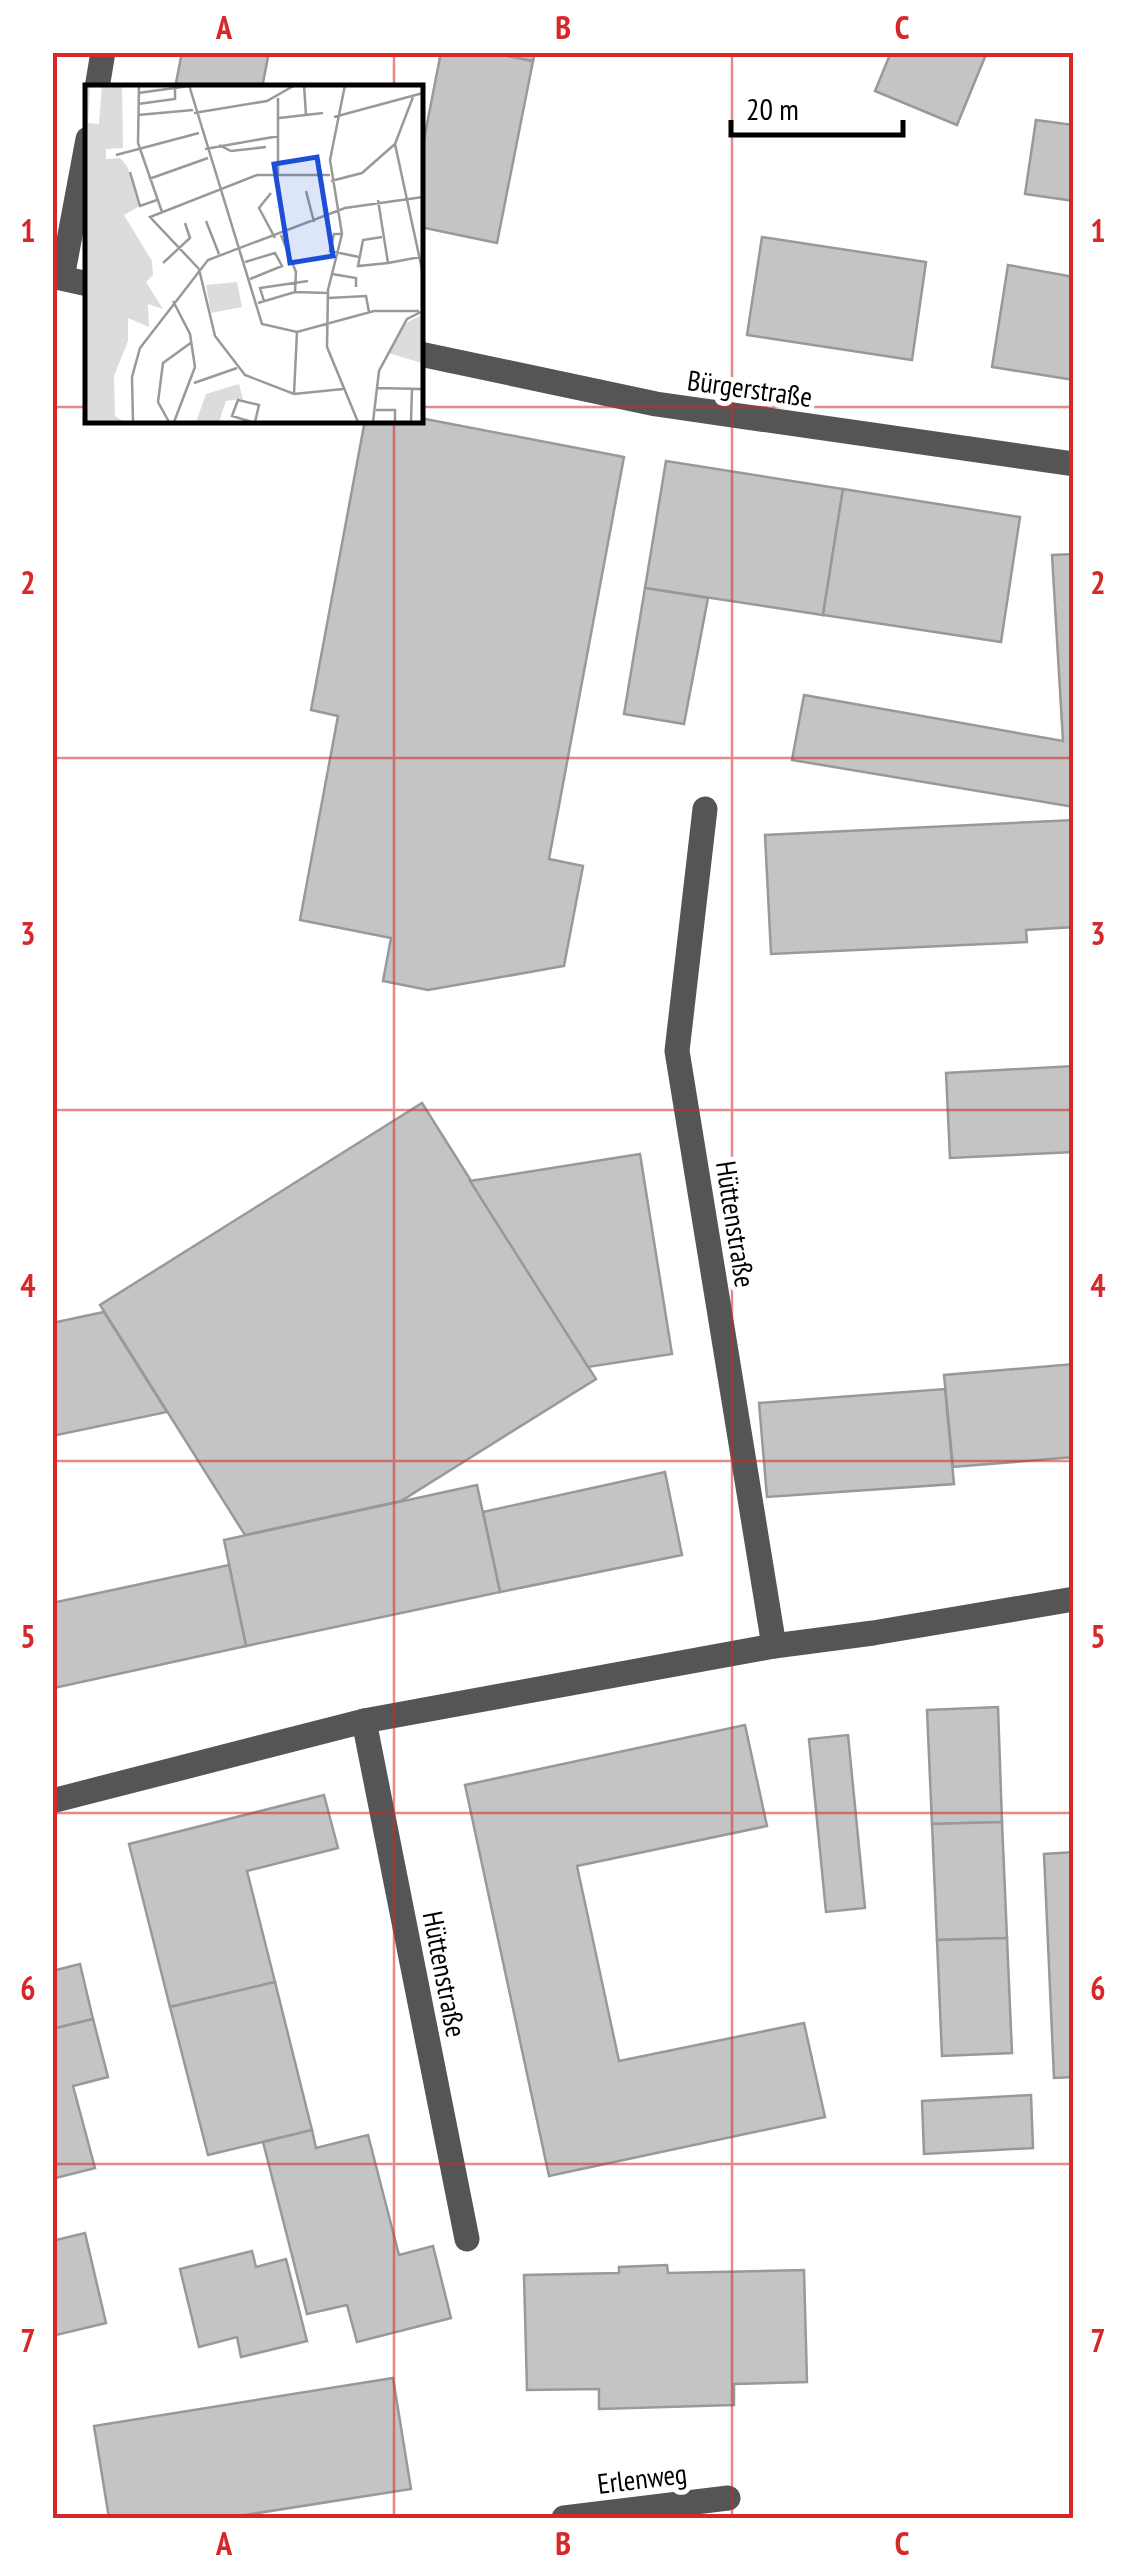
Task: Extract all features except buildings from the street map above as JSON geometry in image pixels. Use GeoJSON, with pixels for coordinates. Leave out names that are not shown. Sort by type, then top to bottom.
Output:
{"type":"FeatureCollection","features":[{"type":"Feature","properties":{"kind":"street"},"geometry":{"type":"LineString","coordinates":[[98,85],[103,52]]}},
{"type":"Feature","properties":{"kind":"street"},"geometry":{"type":"LineString","coordinates":[[85,151],[57,277],[85,283]]}},
{"type":"Feature","properties":{"kind":"street","name":"Bürgerstraße"},"geometry":{"type":"LineString","coordinates":[[422,354],[656,404],[1074,464]]}},
{"type":"Feature","properties":{"kind":"street","name":"Hüttenstraße"},"geometry":{"type":"LineString","coordinates":[[705,809],[677,1051],[774,1646]]}},
{"type":"Feature","properties":{"kind":"street"},"geometry":{"type":"LineString","coordinates":[[52,1802],[364,1721],[774,1646],[1074,1599]]}},
{"type":"Feature","properties":{"kind":"street","name":"Hüttenstraße"},"geometry":{"type":"LineString","coordinates":[[364,1721],[467,2239]]}},
{"type":"Feature","properties":{"kind":"street","name":"Erlenweg"},"geometry":{"type":"LineString","coordinates":[[564,2518],[728,2498]]}}]}
